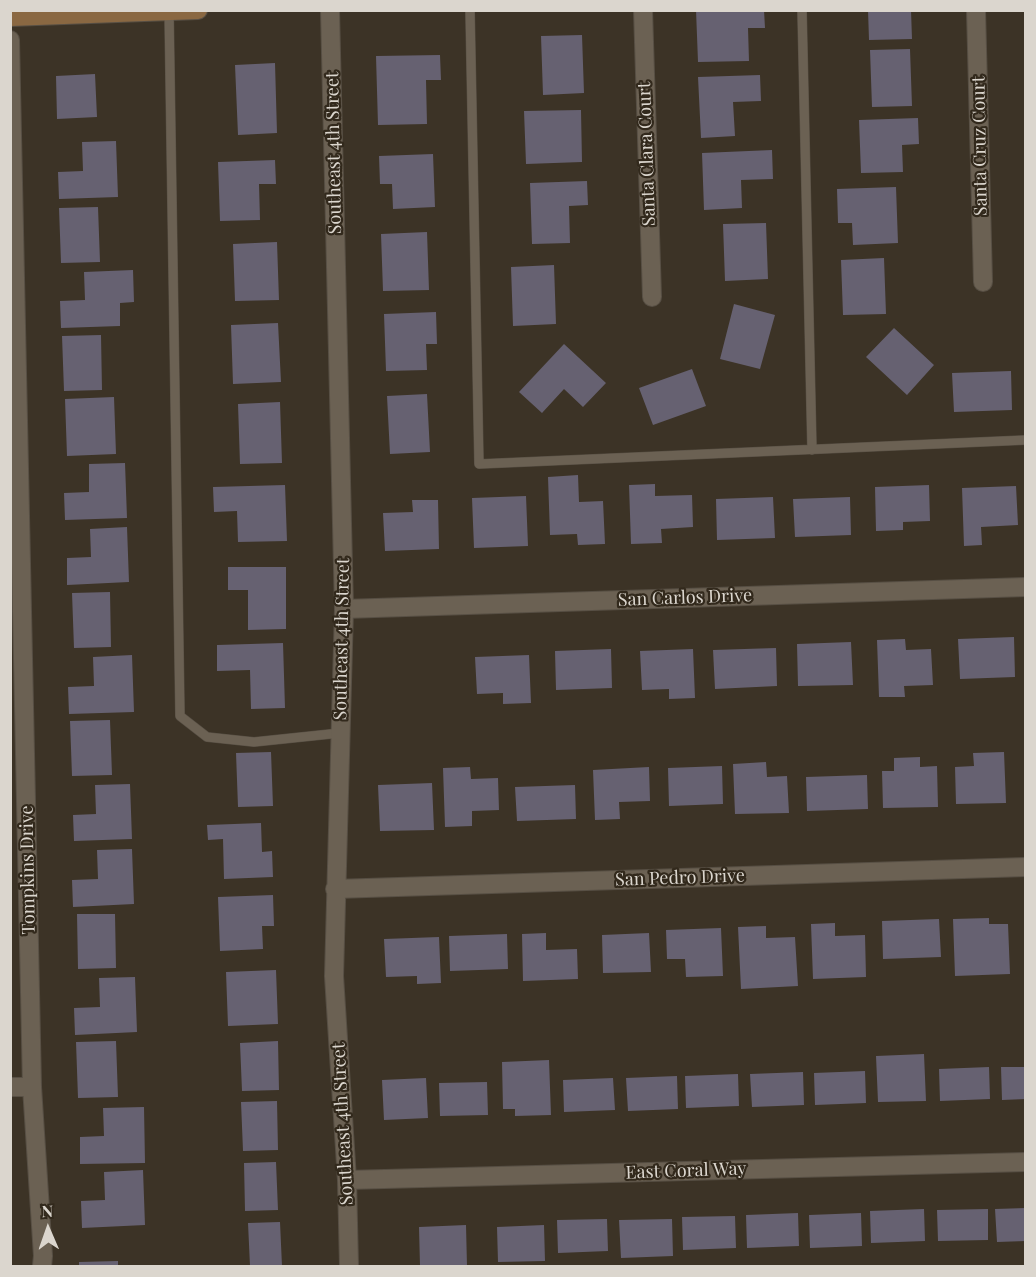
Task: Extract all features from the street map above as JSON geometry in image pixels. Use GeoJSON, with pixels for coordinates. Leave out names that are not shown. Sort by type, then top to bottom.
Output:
{"type":"FeatureCollection","features":[{"type":"Feature","properties":{"kind":"main road"},"geometry":{"type":"LineString","coordinates":[[10,17],[198,10]]}},
{"type":"Feature","properties":{"kind":"street","name":"Southeast 4th Street"},"geometry":{"type":"LineString","coordinates":[[330,10],[344,609],[334,976],[347,1180],[349,1266]]}},
{"type":"Feature","properties":{"kind":"street","name":"Santa Clara Court"},"geometry":{"type":"LineString","coordinates":[[643,10],[652,297]]}},
{"type":"Feature","properties":{"kind":"street","name":"Santa Cruz Court"},"geometry":{"type":"LineString","coordinates":[[976,10],[983,282]]}},
{"type":"Feature","properties":{"kind":"street","name":"Tompkins Drive"},"geometry":{"type":"LineString","coordinates":[[10,40],[32,1087],[42,1266]]}},
{"type":"Feature","properties":{"kind":"street","name":"San Carlos Drive"},"geometry":{"type":"LineString","coordinates":[[344,609],[1026,587]]}},
{"type":"Feature","properties":{"kind":"street","name":"San Pedro Drive"},"geometry":{"type":"LineString","coordinates":[[335,889],[1026,867]]}},
{"type":"Feature","properties":{"kind":"street"},"geometry":{"type":"LineString","coordinates":[[10,1087],[32,1087]]}},
{"type":"Feature","properties":{"kind":"street","name":"East Coral Way"},"geometry":{"type":"LineString","coordinates":[[347,1180],[1026,1162]]}},
{"type":"Feature","properties":{"kind":"lane"},"geometry":{"type":"LineString","coordinates":[[470,10],[479,464],[1026,440]]}},
{"type":"Feature","properties":{"kind":"lane"},"geometry":{"type":"LineString","coordinates":[[802,10],[812,450]]}},
{"type":"Feature","properties":{"kind":"lane"},"geometry":{"type":"LineString","coordinates":[[169,11],[180,716],[207,737],[254,742],[340,733]]}},
{"type":"Feature","properties":{"kind":"building"},"geometry":{"type":"Polygon","coordinates":[[[696,10],[764,10],[765,28],[748,28],[749,61],[698,62],[696,10]]]}},
{"type":"Feature","properties":{"kind":"building"},"geometry":{"type":"Polygon","coordinates":[[[868,10],[911,10],[912,39],[869,40],[868,10]]]}},
{"type":"Feature","properties":{"kind":"building"},"geometry":{"type":"Polygon","coordinates":[[[582,35],[584,93],[543,95],[541,36],[582,35]]]}},
{"type":"Feature","properties":{"kind":"building"},"geometry":{"type":"Polygon","coordinates":[[[910,49],[912,106],[872,107],[870,50],[910,49]]]}},
{"type":"Feature","properties":{"kind":"building"},"geometry":{"type":"Polygon","coordinates":[[[440,55],[441,80],[426,80],[427,124],[378,125],[376,56],[440,55]]]}},
{"type":"Feature","properties":{"kind":"building"},"geometry":{"type":"Polygon","coordinates":[[[275,63],[277,133],[238,135],[235,65],[275,63]]]}},
{"type":"Feature","properties":{"kind":"building"},"geometry":{"type":"Polygon","coordinates":[[[95,74],[97,117],[57,119],[56,76],[95,74]]]}},
{"type":"Feature","properties":{"kind":"building"},"geometry":{"type":"Polygon","coordinates":[[[760,75],[761,101],[733,102],[735,136],[701,138],[698,77],[760,75]]]}},
{"type":"Feature","properties":{"kind":"building"},"geometry":{"type":"Polygon","coordinates":[[[581,110],[582,162],[526,164],[524,111],[581,110]]]}},
{"type":"Feature","properties":{"kind":"building"},"geometry":{"type":"Polygon","coordinates":[[[918,118],[919,144],[902,145],[903,172],[861,173],[859,120],[918,118]]]}},
{"type":"Feature","properties":{"kind":"building"},"geometry":{"type":"Polygon","coordinates":[[[116,141],[118,197],[59,199],[58,172],[83,171],[82,142],[116,141]]]}},
{"type":"Feature","properties":{"kind":"building"},"geometry":{"type":"Polygon","coordinates":[[[772,150],[773,179],[741,180],[742,208],[704,210],[702,153],[772,150]]]}},
{"type":"Feature","properties":{"kind":"building"},"geometry":{"type":"Polygon","coordinates":[[[433,154],[435,207],[393,209],[392,184],[380,184],[379,156],[433,154]]]}},
{"type":"Feature","properties":{"kind":"building"},"geometry":{"type":"Polygon","coordinates":[[[275,160],[276,184],[259,184],[260,220],[220,221],[218,162],[275,160]]]}},
{"type":"Feature","properties":{"kind":"building"},"geometry":{"type":"Polygon","coordinates":[[[587,181],[588,205],[569,206],[570,243],[532,244],[530,183],[587,181]]]}},
{"type":"Feature","properties":{"kind":"building"},"geometry":{"type":"Polygon","coordinates":[[[896,187],[898,243],[853,245],[852,223],[838,223],[837,189],[896,187]]]}},
{"type":"Feature","properties":{"kind":"building"},"geometry":{"type":"Polygon","coordinates":[[[98,207],[100,262],[61,263],[59,208],[98,207]]]}},
{"type":"Feature","properties":{"kind":"building"},"geometry":{"type":"Polygon","coordinates":[[[766,223],[768,279],[725,281],[723,224],[766,223]]]}},
{"type":"Feature","properties":{"kind":"building"},"geometry":{"type":"Polygon","coordinates":[[[427,232],[429,290],[383,291],[381,234],[427,232]]]}},
{"type":"Feature","properties":{"kind":"building"},"geometry":{"type":"Polygon","coordinates":[[[277,242],[279,300],[235,301],[233,244],[277,242]]]}},
{"type":"Feature","properties":{"kind":"building"},"geometry":{"type":"Polygon","coordinates":[[[884,258],[886,314],[843,315],[841,260],[884,258]]]}},
{"type":"Feature","properties":{"kind":"building"},"geometry":{"type":"Polygon","coordinates":[[[554,265],[556,324],[513,326],[511,267],[554,265]]]}},
{"type":"Feature","properties":{"kind":"building"},"geometry":{"type":"Polygon","coordinates":[[[133,270],[134,302],[120,303],[120,326],[61,328],[60,301],[85,300],[84,272],[133,270]]]}},
{"type":"Feature","properties":{"kind":"building"},"geometry":{"type":"Polygon","coordinates":[[[734,304],[775,315],[760,369],[720,359],[734,304]]]}},
{"type":"Feature","properties":{"kind":"building"},"geometry":{"type":"Polygon","coordinates":[[[436,312],[437,344],[426,344],[427,370],[386,371],[384,314],[436,312]]]}},
{"type":"Feature","properties":{"kind":"building"},"geometry":{"type":"Polygon","coordinates":[[[278,323],[281,382],[233,384],[231,325],[278,323]]]}},
{"type":"Feature","properties":{"kind":"building"},"geometry":{"type":"Polygon","coordinates":[[[894,328],[934,365],[907,395],[866,357],[894,328]]]}},
{"type":"Feature","properties":{"kind":"building"},"geometry":{"type":"Polygon","coordinates":[[[101,335],[102,390],[64,391],[62,336],[101,335]]]}},
{"type":"Feature","properties":{"kind":"building"},"geometry":{"type":"Polygon","coordinates":[[[564,344],[606,383],[583,407],[564,389],[542,413],[519,392],[564,344]]]}},
{"type":"Feature","properties":{"kind":"building"},"geometry":{"type":"Polygon","coordinates":[[[692,369],[706,406],[653,425],[639,388],[692,369]]]}},
{"type":"Feature","properties":{"kind":"building"},"geometry":{"type":"Polygon","coordinates":[[[1011,371],[1012,410],[954,412],[952,373],[1011,371]]]}},
{"type":"Feature","properties":{"kind":"building"},"geometry":{"type":"Polygon","coordinates":[[[427,394],[430,452],[390,454],[387,396],[427,394]]]}},
{"type":"Feature","properties":{"kind":"building"},"geometry":{"type":"Polygon","coordinates":[[[114,397],[116,454],[67,456],[65,399],[114,397]]]}},
{"type":"Feature","properties":{"kind":"building"},"geometry":{"type":"Polygon","coordinates":[[[280,402],[282,463],[240,464],[238,404],[280,402]]]}},
{"type":"Feature","properties":{"kind":"building"},"geometry":{"type":"Polygon","coordinates":[[[125,463],[127,518],[65,520],[64,493],[89,492],[89,464],[125,463]]]}},
{"type":"Feature","properties":{"kind":"building"},"geometry":{"type":"Polygon","coordinates":[[[578,475],[579,502],[603,501],[605,544],[578,545],[577,534],[550,535],[548,477],[578,475]]]}},
{"type":"Feature","properties":{"kind":"building"},"geometry":{"type":"Polygon","coordinates":[[[655,484],[655,496],[692,495],[693,527],[661,529],[662,543],[631,544],[629,485],[655,484]]]}},
{"type":"Feature","properties":{"kind":"building"},"geometry":{"type":"Polygon","coordinates":[[[285,485],[287,541],[238,542],[237,511],[214,512],[213,487],[285,485]]]}},
{"type":"Feature","properties":{"kind":"building"},"geometry":{"type":"Polygon","coordinates":[[[929,485],[930,521],[903,522],[903,530],[876,531],[875,487],[929,485]]]}},
{"type":"Feature","properties":{"kind":"building"},"geometry":{"type":"Polygon","coordinates":[[[1016,486],[1018,525],[981,527],[982,545],[964,546],[962,488],[1016,486]]]}},
{"type":"Feature","properties":{"kind":"building"},"geometry":{"type":"Polygon","coordinates":[[[526,496],[528,546],[474,548],[472,498],[526,496]]]}},
{"type":"Feature","properties":{"kind":"building"},"geometry":{"type":"Polygon","coordinates":[[[773,497],[775,538],[717,540],[716,499],[773,497]]]}},
{"type":"Feature","properties":{"kind":"building"},"geometry":{"type":"Polygon","coordinates":[[[850,497],[851,535],[795,537],[793,499],[850,497]]]}},
{"type":"Feature","properties":{"kind":"building"},"geometry":{"type":"Polygon","coordinates":[[[412,500],[438,500],[439,549],[385,551],[383,513],[413,512],[412,500]]]}},
{"type":"Feature","properties":{"kind":"building"},"geometry":{"type":"Polygon","coordinates":[[[127,527],[129,582],[67,585],[67,558],[91,557],[90,529],[127,527]]]}},
{"type":"Feature","properties":{"kind":"building"},"geometry":{"type":"Polygon","coordinates":[[[228,567],[286,567],[286,629],[248,630],[248,590],[228,590],[228,567]]]}},
{"type":"Feature","properties":{"kind":"building"},"geometry":{"type":"Polygon","coordinates":[[[110,592],[111,647],[74,648],[72,593],[110,592]]]}},
{"type":"Feature","properties":{"kind":"building"},"geometry":{"type":"Polygon","coordinates":[[[1014,637],[1015,677],[960,679],[958,639],[1014,637]]]}},
{"type":"Feature","properties":{"kind":"building"},"geometry":{"type":"Polygon","coordinates":[[[905,639],[906,650],[931,649],[933,685],[904,686],[905,697],[879,697],[877,640],[905,639]]]}},
{"type":"Feature","properties":{"kind":"building"},"geometry":{"type":"Polygon","coordinates":[[[851,642],[853,685],[798,686],[797,644],[851,642]]]}},
{"type":"Feature","properties":{"kind":"building"},"geometry":{"type":"Polygon","coordinates":[[[283,643],[285,708],[251,709],[250,670],[217,671],[217,645],[283,643]]]}},
{"type":"Feature","properties":{"kind":"building"},"geometry":{"type":"Polygon","coordinates":[[[776,648],[777,686],[715,689],[713,650],[776,648]]]}},
{"type":"Feature","properties":{"kind":"building"},"geometry":{"type":"Polygon","coordinates":[[[611,649],[612,688],[556,690],[555,651],[611,649]]]}},
{"type":"Feature","properties":{"kind":"building"},"geometry":{"type":"Polygon","coordinates":[[[693,649],[695,698],[669,699],[669,689],[642,690],[640,651],[693,649]]]}},
{"type":"Feature","properties":{"kind":"building"},"geometry":{"type":"Polygon","coordinates":[[[132,655],[134,712],[69,714],[68,687],[94,686],[93,657],[132,655]]]}},
{"type":"Feature","properties":{"kind":"building"},"geometry":{"type":"Polygon","coordinates":[[[529,655],[531,703],[503,704],[503,693],[477,694],[475,657],[529,655]]]}},
{"type":"Feature","properties":{"kind":"building"},"geometry":{"type":"Polygon","coordinates":[[[110,720],[112,775],[72,776],[70,721],[110,720]]]}},
{"type":"Feature","properties":{"kind":"building"},"geometry":{"type":"Polygon","coordinates":[[[271,752],[273,806],[238,807],[236,753],[271,752]]]}},
{"type":"Feature","properties":{"kind":"building"},"geometry":{"type":"Polygon","coordinates":[[[1004,752],[1006,803],[956,804],[955,767],[974,766],[973,753],[1004,752]]]}},
{"type":"Feature","properties":{"kind":"building"},"geometry":{"type":"Polygon","coordinates":[[[920,757],[920,767],[937,766],[938,807],[883,808],[882,771],[894,771],[894,758],[920,757]]]}},
{"type":"Feature","properties":{"kind":"building"},"geometry":{"type":"Polygon","coordinates":[[[766,762],[767,777],[787,776],[789,813],[735,814],[733,764],[766,762]]]}},
{"type":"Feature","properties":{"kind":"building"},"geometry":{"type":"Polygon","coordinates":[[[722,766],[723,804],[669,806],[668,768],[722,766]]]}},
{"type":"Feature","properties":{"kind":"building"},"geometry":{"type":"Polygon","coordinates":[[[470,767],[471,779],[498,778],[499,810],[472,811],[472,826],[445,827],[443,768],[470,767]]]}},
{"type":"Feature","properties":{"kind":"building"},"geometry":{"type":"Polygon","coordinates":[[[649,767],[650,801],[619,802],[620,819],[595,820],[593,770],[649,767]]]}},
{"type":"Feature","properties":{"kind":"building"},"geometry":{"type":"Polygon","coordinates":[[[867,775],[868,809],[807,811],[806,777],[867,775]]]}},
{"type":"Feature","properties":{"kind":"building"},"geometry":{"type":"Polygon","coordinates":[[[432,783],[434,830],[380,831],[378,785],[432,783]]]}},
{"type":"Feature","properties":{"kind":"building"},"geometry":{"type":"Polygon","coordinates":[[[130,784],[132,839],[74,841],[73,815],[96,814],[95,785],[130,784]]]}},
{"type":"Feature","properties":{"kind":"building"},"geometry":{"type":"Polygon","coordinates":[[[575,785],[576,819],[517,821],[515,787],[575,785]]]}},
{"type":"Feature","properties":{"kind":"building"},"geometry":{"type":"Polygon","coordinates":[[[261,823],[262,852],[272,851],[273,877],[224,879],[223,839],[208,840],[207,825],[261,823]]]}},
{"type":"Feature","properties":{"kind":"building"},"geometry":{"type":"Polygon","coordinates":[[[132,849],[134,904],[73,907],[72,880],[98,879],[97,850],[132,849]]]}},
{"type":"Feature","properties":{"kind":"building"},"geometry":{"type":"Polygon","coordinates":[[[273,895],[274,926],[262,926],[263,949],[220,951],[218,897],[273,895]]]}},
{"type":"Feature","properties":{"kind":"building"},"geometry":{"type":"Polygon","coordinates":[[[77,914],[115,914],[116,968],[78,969],[77,914]]]}},
{"type":"Feature","properties":{"kind":"building"},"geometry":{"type":"Polygon","coordinates":[[[989,918],[989,924],[1008,924],[1010,974],[955,976],[953,919],[989,918]]]}},
{"type":"Feature","properties":{"kind":"building"},"geometry":{"type":"Polygon","coordinates":[[[939,919],[941,957],[883,959],[882,921],[939,919]]]}},
{"type":"Feature","properties":{"kind":"building"},"geometry":{"type":"Polygon","coordinates":[[[835,923],[835,936],[865,935],[866,977],[813,979],[811,924],[835,923]]]}},
{"type":"Feature","properties":{"kind":"building"},"geometry":{"type":"Polygon","coordinates":[[[766,926],[766,938],[795,937],[798,986],[741,989],[738,927],[766,926]]]}},
{"type":"Feature","properties":{"kind":"building"},"geometry":{"type":"Polygon","coordinates":[[[721,928],[723,976],[686,977],[685,959],[667,959],[666,930],[721,928]]]}},
{"type":"Feature","properties":{"kind":"building"},"geometry":{"type":"Polygon","coordinates":[[[546,933],[546,950],[577,949],[578,979],[523,981],[522,934],[546,933]]]}},
{"type":"Feature","properties":{"kind":"building"},"geometry":{"type":"Polygon","coordinates":[[[649,933],[651,972],[603,973],[602,935],[649,933]]]}},
{"type":"Feature","properties":{"kind":"building"},"geometry":{"type":"Polygon","coordinates":[[[507,934],[508,969],[450,971],[449,936],[507,934]]]}},
{"type":"Feature","properties":{"kind":"building"},"geometry":{"type":"Polygon","coordinates":[[[439,937],[441,983],[417,984],[417,976],[386,977],[384,939],[439,937]]]}},
{"type":"Feature","properties":{"kind":"building"},"geometry":{"type":"Polygon","coordinates":[[[276,970],[278,1024],[228,1026],[226,972],[276,970]]]}},
{"type":"Feature","properties":{"kind":"building"},"geometry":{"type":"Polygon","coordinates":[[[135,977],[137,1032],[75,1035],[74,1008],[100,1007],[99,978],[135,977]]]}},
{"type":"Feature","properties":{"kind":"building"},"geometry":{"type":"Polygon","coordinates":[[[116,1041],[118,1097],[78,1098],[76,1042],[116,1041]]]}},
{"type":"Feature","properties":{"kind":"building"},"geometry":{"type":"Polygon","coordinates":[[[278,1041],[279,1090],[242,1091],[240,1043],[278,1041]]]}},
{"type":"Feature","properties":{"kind":"building"},"geometry":{"type":"Polygon","coordinates":[[[924,1054],[926,1101],[878,1102],[876,1056],[924,1054]]]}},
{"type":"Feature","properties":{"kind":"building"},"geometry":{"type":"Polygon","coordinates":[[[549,1060],[551,1115],[515,1116],[515,1109],[503,1109],[502,1062],[549,1060]]]}},
{"type":"Feature","properties":{"kind":"building"},"geometry":{"type":"Polygon","coordinates":[[[989,1067],[990,1099],[940,1101],[939,1069],[989,1067]]]}},
{"type":"Feature","properties":{"kind":"building"},"geometry":{"type":"Polygon","coordinates":[[[1001,1067],[1026,1067],[1026,1099],[1002,1100],[1001,1067]]]}},
{"type":"Feature","properties":{"kind":"building"},"geometry":{"type":"Polygon","coordinates":[[[865,1071],[866,1103],[815,1105],[814,1073],[865,1071]]]}},
{"type":"Feature","properties":{"kind":"building"},"geometry":{"type":"Polygon","coordinates":[[[803,1072],[804,1105],[752,1107],[750,1074],[803,1072]]]}},
{"type":"Feature","properties":{"kind":"building"},"geometry":{"type":"Polygon","coordinates":[[[738,1074],[739,1106],[686,1108],[685,1076],[738,1074]]]}},
{"type":"Feature","properties":{"kind":"building"},"geometry":{"type":"Polygon","coordinates":[[[677,1076],[678,1109],[628,1111],[626,1078],[677,1076]]]}},
{"type":"Feature","properties":{"kind":"building"},"geometry":{"type":"Polygon","coordinates":[[[426,1078],[428,1118],[384,1120],[382,1080],[426,1078]]]}},
{"type":"Feature","properties":{"kind":"building"},"geometry":{"type":"Polygon","coordinates":[[[613,1078],[615,1110],[564,1112],[563,1080],[613,1078]]]}},
{"type":"Feature","properties":{"kind":"building"},"geometry":{"type":"Polygon","coordinates":[[[487,1082],[488,1115],[440,1116],[439,1083],[487,1082]]]}},
{"type":"Feature","properties":{"kind":"building"},"geometry":{"type":"Polygon","coordinates":[[[277,1101],[278,1150],[243,1151],[241,1102],[277,1101]]]}},
{"type":"Feature","properties":{"kind":"building"},"geometry":{"type":"Polygon","coordinates":[[[144,1107],[145,1163],[80,1164],[80,1137],[104,1136],[103,1108],[144,1107]]]}},
{"type":"Feature","properties":{"kind":"building"},"geometry":{"type":"Polygon","coordinates":[[[276,1162],[278,1210],[245,1211],[244,1163],[276,1162]]]}},
{"type":"Feature","properties":{"kind":"building"},"geometry":{"type":"Polygon","coordinates":[[[143,1170],[145,1225],[82,1228],[81,1201],[105,1200],[104,1172],[143,1170]]]}},
{"type":"Feature","properties":{"kind":"building"},"geometry":{"type":"Polygon","coordinates":[[[1026,1208],[1026,1241],[997,1242],[995,1209],[1026,1208]]]}},
{"type":"Feature","properties":{"kind":"building"},"geometry":{"type":"Polygon","coordinates":[[[924,1209],[925,1241],[871,1243],[870,1211],[924,1209]]]}},
{"type":"Feature","properties":{"kind":"building"},"geometry":{"type":"Polygon","coordinates":[[[988,1209],[988,1240],[938,1241],[937,1210],[988,1209]]]}},
{"type":"Feature","properties":{"kind":"building"},"geometry":{"type":"Polygon","coordinates":[[[798,1213],[799,1246],[747,1248],[746,1215],[798,1213]]]}},
{"type":"Feature","properties":{"kind":"building"},"geometry":{"type":"Polygon","coordinates":[[[861,1213],[862,1246],[810,1248],[809,1215],[861,1213]]]}},
{"type":"Feature","properties":{"kind":"building"},"geometry":{"type":"Polygon","coordinates":[[[735,1216],[736,1248],[683,1250],[682,1217],[735,1216]]]}},
{"type":"Feature","properties":{"kind":"building"},"geometry":{"type":"Polygon","coordinates":[[[607,1219],[608,1251],[558,1253],[557,1220],[607,1219]]]}},
{"type":"Feature","properties":{"kind":"building"},"geometry":{"type":"Polygon","coordinates":[[[672,1219],[673,1256],[621,1258],[619,1220],[672,1219]]]}},
{"type":"Feature","properties":{"kind":"building"},"geometry":{"type":"Polygon","coordinates":[[[280,1222],[282,1266],[250,1266],[248,1223],[280,1222]]]}},
{"type":"Feature","properties":{"kind":"building"},"geometry":{"type":"Polygon","coordinates":[[[466,1225],[467,1266],[420,1266],[419,1227],[466,1225]]]}},
{"type":"Feature","properties":{"kind":"building"},"geometry":{"type":"Polygon","coordinates":[[[544,1225],[545,1261],[498,1262],[497,1227],[544,1225]]]}},
{"type":"Feature","properties":{"kind":"building"},"geometry":{"type":"Polygon","coordinates":[[[118,1261],[118,1266],[79,1266],[79,1262],[118,1261]]]}}]}
